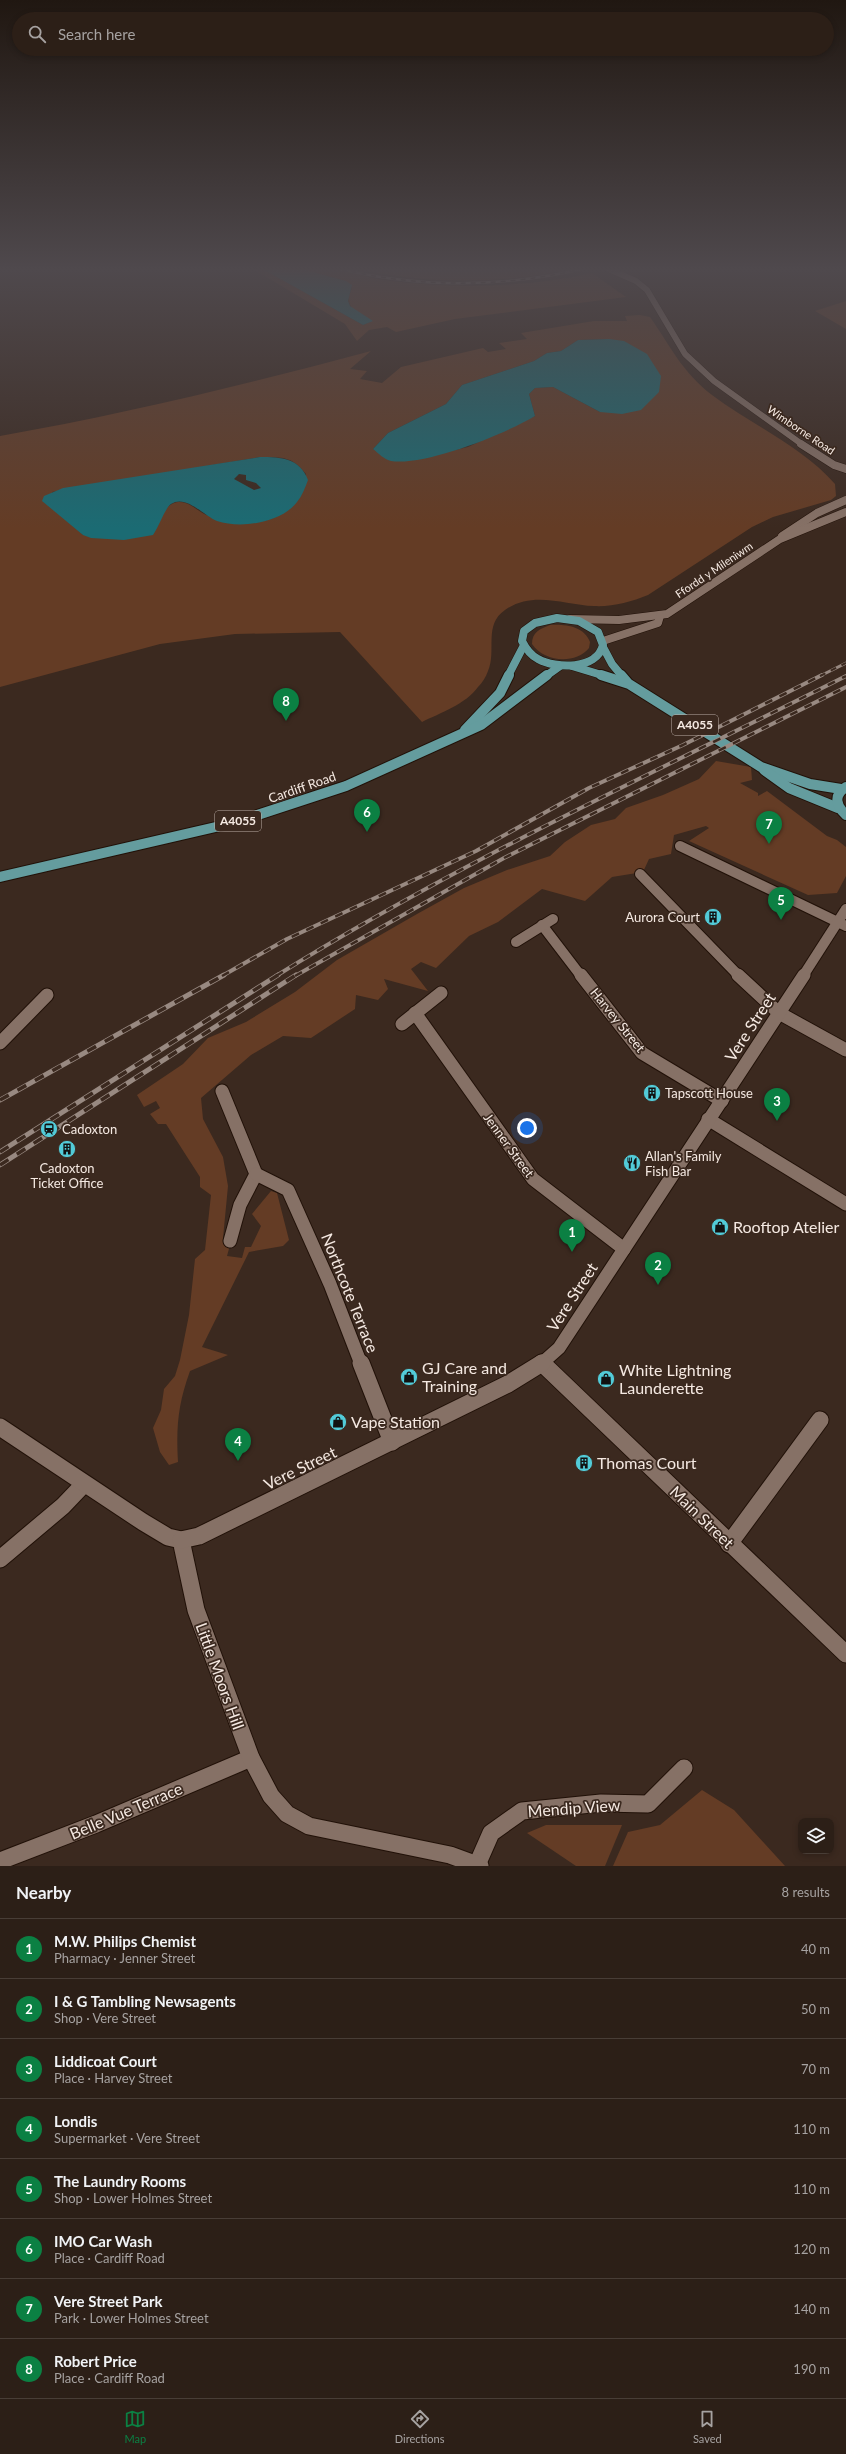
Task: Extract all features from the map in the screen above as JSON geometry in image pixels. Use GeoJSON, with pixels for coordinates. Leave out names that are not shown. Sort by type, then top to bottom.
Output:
{"type":"FeatureCollection","features":[{"type":"Feature","properties":{"kind":"main road"},"geometry":{"type":"LineString","coordinates":[[545,619],[570,619],[592,627],[603,644],[593,660],[572,666],[560,666],[539,661],[531,656],[523,647],[522,635],[534,623],[545,619]]}},
{"type":"Feature","properties":{"kind":"main road","name":"A4055"},"geometry":{"type":"LineString","coordinates":[[603,644],[612,664],[629,684]]}},
{"type":"Feature","properties":{"kind":"main road","name":"Cardiff Road"},"geometry":{"type":"LineString","coordinates":[[465,730],[500,693],[523,647]]}},
{"type":"Feature","properties":{"kind":"main road","name":"Cardiff Road"},"geometry":{"type":"LineString","coordinates":[[0,877],[111,853],[280,810],[384,770],[465,730],[484,724],[560,666]]}},
{"type":"Feature","properties":{"kind":"main road","name":"A4055"},"geometry":{"type":"LineString","coordinates":[[572,666],[629,684],[761,767],[774,779],[790,789],[843,813]]}},
{"type":"Feature","properties":{"kind":"main road","name":"A4055"},"geometry":{"type":"LineString","coordinates":[[761,767],[810,784],[844,788]]}},
{"type":"Feature","properties":{"kind":"main road","name":"A4055"},"geometry":{"type":"LineString","coordinates":[[843,813],[836,797],[844,788]]}},
{"type":"Feature","properties":{"kind":"street","name":"Wimborne Road"},"geometry":{"type":"LineString","coordinates":[[685,354],[704,374],[781,430],[834,465],[846,477]]}},
{"type":"Feature","properties":{"kind":"street","name":"Wimborne Road"},"geometry":{"type":"LineString","coordinates":[[834,465],[846,469]]}},
{"type":"Feature","properties":{"kind":"street","name":"Ffordd y Mileniwm"},"geometry":{"type":"LineString","coordinates":[[780,540],[784,533],[802,522],[846,500]]}},
{"type":"Feature","properties":{"kind":"street","name":"Ffordd y Mileniwm"},"geometry":{"type":"LineString","coordinates":[[570,619],[602,620],[660,616],[672,611],[780,540],[846,512]]}},
{"type":"Feature","properties":{"kind":"street","name":"Ffordd y Mileniwm"},"geometry":{"type":"LineString","coordinates":[[603,644],[658,622],[660,616]]}},
{"type":"Feature","properties":{"kind":"street"},"geometry":{"type":"LineString","coordinates":[[680,846],[842,924]]}},
{"type":"Feature","properties":{"kind":"street"},"geometry":{"type":"LineString","coordinates":[[640,874],[724,962],[779,1013],[846,1050]]}},
{"type":"Feature","properties":{"kind":"street","name":"Vere Street"},"geometry":{"type":"LineString","coordinates":[[181,1540],[199,1536],[392,1442],[542,1363],[559,1348],[708,1118],[722,1101],[779,1013],[842,924],[846,909]]}},
{"type":"Feature","properties":{"kind":"street"},"geometry":{"type":"LineString","coordinates":[[516,942],[546,929],[553,919]]}},
{"type":"Feature","properties":{"kind":"street","name":"Harvey Street"},"geometry":{"type":"LineString","coordinates":[[546,929],[642,1052],[722,1101]]}},
{"type":"Feature","properties":{"kind":"street"},"geometry":{"type":"LineString","coordinates":[[402,1024],[416,1015],[441,993]]}},
{"type":"Feature","properties":{"kind":"street"},"geometry":{"type":"LineString","coordinates":[[0,1043],[47,995]]}},
{"type":"Feature","properties":{"kind":"street","name":"Jenner Street"},"geometry":{"type":"LineString","coordinates":[[416,1015],[533,1178],[624,1249]]}},
{"type":"Feature","properties":{"kind":"street"},"geometry":{"type":"LineString","coordinates":[[222,1091],[256,1174],[240,1205],[230,1241]]}},
{"type":"Feature","properties":{"kind":"street"},"geometry":{"type":"LineString","coordinates":[[708,1118],[846,1204]]}},
{"type":"Feature","properties":{"kind":"street","name":"Northcote Terrace"},"geometry":{"type":"LineString","coordinates":[[256,1174],[288,1190],[330,1284],[392,1442]]}},
{"type":"Feature","properties":{"kind":"street","name":"Main Street"},"geometry":{"type":"LineString","coordinates":[[542,1363],[729,1544],[846,1654]]}},
{"type":"Feature","properties":{"kind":"street"},"geometry":{"type":"LineString","coordinates":[[729,1544],[820,1420]]}},
{"type":"Feature","properties":{"kind":"street"},"geometry":{"type":"LineString","coordinates":[[0,1427],[84,1484],[168,1538],[181,1540]]}},
{"type":"Feature","properties":{"kind":"street"},"geometry":{"type":"LineString","coordinates":[[0,1559],[64,1506],[84,1484]]}},
{"type":"Feature","properties":{"kind":"street","name":"Little Moors Hill"},"geometry":{"type":"LineString","coordinates":[[181,1540],[196,1610],[251,1758],[271,1796],[287,1814],[309,1826],[450,1855],[478,1865]]}},
{"type":"Feature","properties":{"kind":"street","name":"Belle Vue Terrace"},"geometry":{"type":"LineString","coordinates":[[0,1862],[96,1824],[251,1758]]}},
{"type":"Feature","properties":{"kind":"street","name":"Mendip View"},"geometry":{"type":"LineString","coordinates":[[478,1865],[490,1833],[522,1811],[601,1803],[648,1804],[684,1768]]}},
{"type":"Feature","properties":{"kind":"shaded area"},"geometry":{"type":"Polygon","coordinates":[[[359,354],[367,354],[350,369],[367,371],[360,379],[382,383],[401,367],[457,354],[545,354],[534,361],[462,385],[446,404],[388,433],[373,449],[411,460],[468,447],[535,416],[529,394],[535,388],[553,387],[600,412],[607,354],[675,354],[693,377],[712,395],[776,436],[822,470],[835,484],[836,496],[831,500],[773,517],[752,527],[648,595],[635,600],[621,604],[601,606],[538,600],[516,604],[505,610],[498,616],[494,623],[490,663],[481,684],[473,693],[460,703],[422,722],[340,632],[235,634],[160,644],[0,687],[0,436],[186,398],[359,354]],[[260,457],[52,492],[83,535],[165,509],[178,502],[188,504],[209,516],[225,520],[241,522],[271,519],[283,513],[294,504],[302,491],[306,474],[301,468],[291,461],[274,457],[260,457]]]}},
{"type":"Feature","properties":{"kind":"shaded area"},"geometry":{"type":"Polygon","coordinates":[[[550,625],[562,625],[579,629],[590,642],[589,648],[576,657],[568,659],[552,658],[544,655],[532,644],[532,640],[537,632],[550,625]]]}},
{"type":"Feature","properties":{"kind":"shaded area"},"geometry":{"type":"Polygon","coordinates":[[[716,761],[751,767],[752,780],[740,783],[758,793],[758,796],[767,791],[827,836],[837,840],[846,847],[846,876],[837,893],[808,895],[689,841],[709,828],[706,826],[674,835],[671,854],[649,859],[643,872],[612,877],[585,901],[542,889],[498,922],[469,936],[436,968],[421,962],[411,969],[428,991],[384,979],[388,989],[378,1000],[356,995],[355,1009],[311,1038],[283,1036],[251,1055],[201,1098],[203,1119],[223,1157],[228,1186],[223,1238],[230,1245],[227,1256],[242,1258],[245,1247],[251,1247],[261,1226],[252,1214],[271,1191],[277,1193],[289,1240],[283,1246],[249,1252],[202,1347],[228,1355],[190,1371],[180,1405],[177,1438],[178,1462],[169,1465],[160,1452],[153,1428],[161,1410],[164,1389],[175,1376],[180,1360],[189,1315],[195,1259],[205,1250],[211,1195],[200,1187],[200,1177],[166,1124],[158,1124],[150,1114],[160,1108],[156,1101],[144,1107],[137,1095],[183,1064],[208,1038],[246,1022],[295,992],[337,960],[464,888],[507,870],[550,856],[565,842],[591,825],[615,819],[626,808],[663,795],[699,779],[716,761]]]}},
{"type":"Feature","properties":{"kind":"shaded area"},"geometry":{"type":"Polygon","coordinates":[[[702,1790],[734,1810],[785,1866],[613,1866],[628,1832],[660,1825],[702,1790]]]}},
{"type":"Feature","properties":{"kind":"shaded area"},"geometry":{"type":"Polygon","coordinates":[[[546,1825],[622,1825],[605,1866],[576,1866],[527,1833],[546,1825]]]}},
{"type":"Feature","properties":{"kind":"water"},"geometry":{"type":"Polygon","coordinates":[[[545,354],[647,354],[661,376],[659,392],[641,410],[622,414],[600,412],[553,387],[535,388],[529,394],[535,416],[505,431],[465,447],[424,459],[406,461],[391,461],[373,449],[388,433],[446,404],[462,385],[534,361],[545,354]]]}},
{"type":"Feature","properties":{"kind":"water"},"geometry":{"type":"Polygon","coordinates":[[[260,457],[282,458],[289,460],[300,467],[308,480],[302,495],[297,502],[281,515],[271,519],[249,524],[227,523],[217,521],[189,504],[177,502],[169,506],[153,535],[124,540],[91,538],[83,535],[42,501],[44,496],[63,488],[260,457]],[[239,474],[234,479],[254,490],[261,488],[256,483],[246,480],[246,475],[239,474]]]}},
{"type":"Feature","properties":{"kind":"railway"},"geometry":{"type":"LineString","coordinates":[[822,675],[846,663]]}},
{"type":"Feature","properties":{"kind":"railway"},"geometry":{"type":"LineString","coordinates":[[222,976],[287,939],[476,851],[589,788],[683,745],[822,675]]}},
{"type":"Feature","properties":{"kind":"railway"},"geometry":{"type":"LineString","coordinates":[[276,976],[345,934],[486,857],[630,783],[846,676]]}},
{"type":"Feature","properties":{"kind":"railway"},"geometry":{"type":"LineString","coordinates":[[295,976],[504,858],[846,687]]}},
{"type":"Feature","properties":{"kind":"railway"},"geometry":{"type":"LineString","coordinates":[[0,1100],[224,975]]}},
{"type":"Feature","properties":{"kind":"railway"},"geometry":{"type":"LineString","coordinates":[[0,1152],[278,975]]}},
{"type":"Feature","properties":{"kind":"railway"},"geometry":{"type":"LineString","coordinates":[[0,1165],[296,975]]}},
{"type":"Feature","properties":{"kind":"place","name":"Robert Price"},"geometry":{"type":"Point","coordinates":[286,721]}},
{"type":"Feature","properties":{"kind":"place","name":"IMO Car Wash"},"geometry":{"type":"Point","coordinates":[367,832]}},
{"type":"Feature","properties":{"kind":"place","name":"Vere Street Park"},"geometry":{"type":"Point","coordinates":[769,844]}},
{"type":"Feature","properties":{"kind":"place","name":"Aurora Court"},"geometry":{"type":"Point","coordinates":[713,917]}},
{"type":"Feature","properties":{"kind":"place","name":"The Laundry Rooms"},"geometry":{"type":"Point","coordinates":[781,920]}},
{"type":"Feature","properties":{"kind":"place","name":"Tapscott House"},"geometry":{"type":"Point","coordinates":[652,1093]}},
{"type":"Feature","properties":{"kind":"place","name":"Liddicoat Court"},"geometry":{"type":"Point","coordinates":[777,1121]}},
{"type":"Feature","properties":{"kind":"place","name":"Cadoxton"},"geometry":{"type":"Point","coordinates":[49,1129]}},
{"type":"Feature","properties":{"kind":"place","name":"Cadoxton Ticket Office"},"geometry":{"type":"Point","coordinates":[67,1149]}},
{"type":"Feature","properties":{"kind":"place","name":"Allan's Family Fish Bar"},"geometry":{"type":"Point","coordinates":[632,1163]}},
{"type":"Feature","properties":{"kind":"place","name":"Rooftop Atelier"},"geometry":{"type":"Point","coordinates":[720,1227]}},
{"type":"Feature","properties":{"kind":"place","name":"M.W. Philips Chemist"},"geometry":{"type":"Point","coordinates":[572,1252]}},
{"type":"Feature","properties":{"kind":"place","name":"I & G Tambling Newsagents"},"geometry":{"type":"Point","coordinates":[658,1285]}},
{"type":"Feature","properties":{"kind":"place","name":"GJ Care and Training"},"geometry":{"type":"Point","coordinates":[409,1377]}},
{"type":"Feature","properties":{"kind":"place","name":"White Lightning Launderette"},"geometry":{"type":"Point","coordinates":[606,1379]}},
{"type":"Feature","properties":{"kind":"place","name":"Vape Station"},"geometry":{"type":"Point","coordinates":[338,1422]}},
{"type":"Feature","properties":{"kind":"place","name":"Londis"},"geometry":{"type":"Point","coordinates":[238,1461]}},
{"type":"Feature","properties":{"kind":"place","name":"Thomas Court"},"geometry":{"type":"Point","coordinates":[584,1463]}}]}
